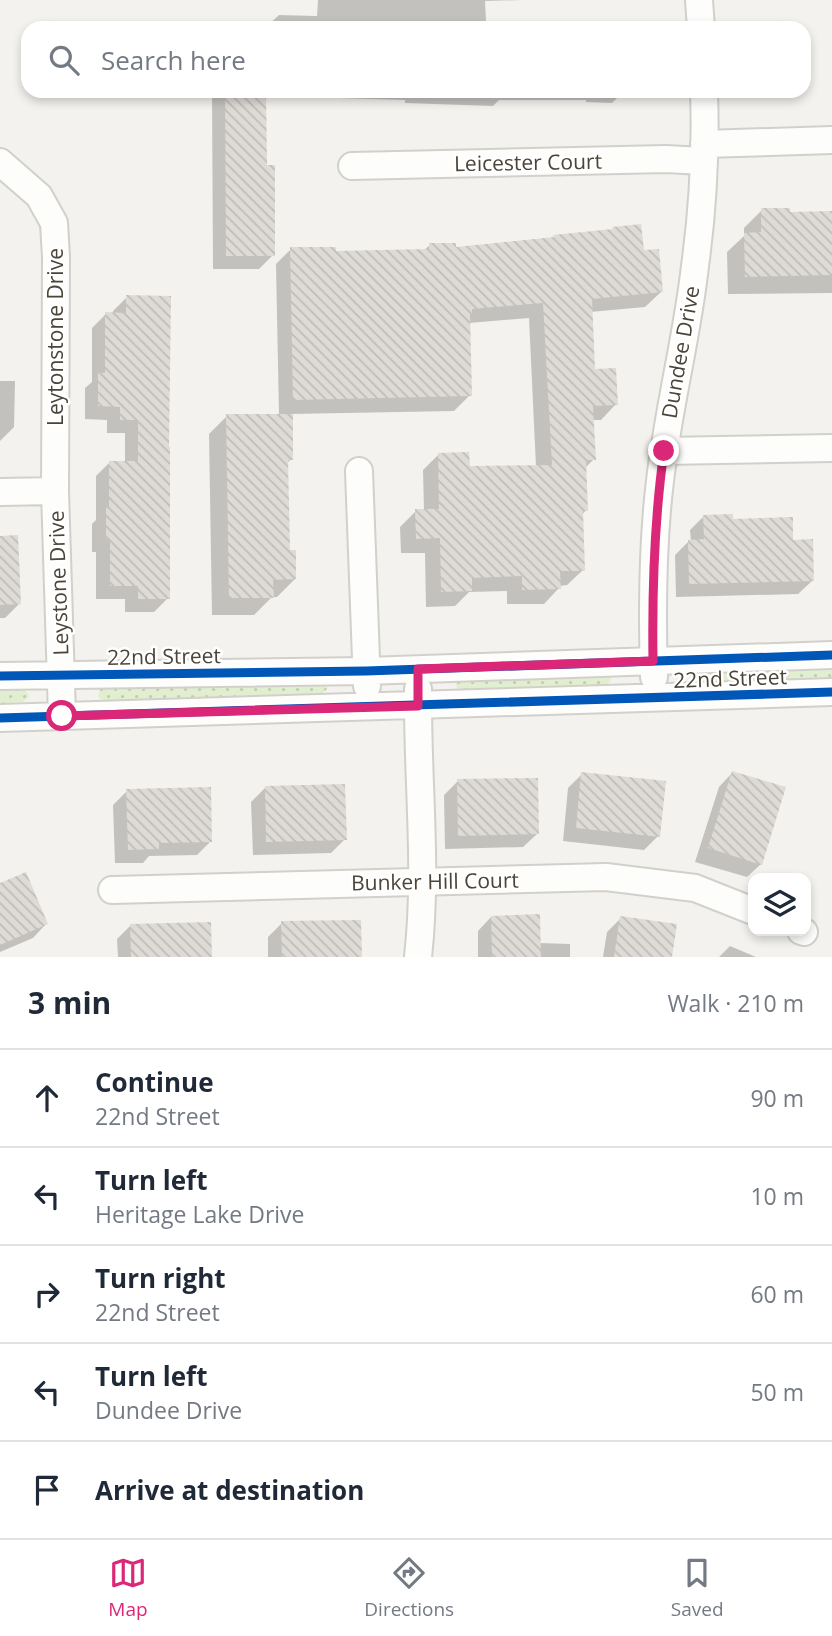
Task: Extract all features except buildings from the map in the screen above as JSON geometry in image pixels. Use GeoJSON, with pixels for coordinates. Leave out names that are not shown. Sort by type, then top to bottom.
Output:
{"type":"FeatureCollection","features":[{"type":"Feature","properties":{"kind":"street"},"geometry":{"type":"LineString","coordinates":[[699,0],[700,21]]}},
{"type":"Feature","properties":{"kind":"street","name":"Dundee Drive"},"geometry":{"type":"LineString","coordinates":[[654,698],[652,607],[655,533],[664,451],[695,266],[704,152],[704,98]]}},
{"type":"Feature","properties":{"kind":"street","name":"Leicester Court"},"geometry":{"type":"LineString","coordinates":[[352,166],[653,159],[832,140]]}},
{"type":"Feature","properties":{"kind":"street","name":"Leytonstone Drive"},"geometry":{"type":"LineString","coordinates":[[0,162],[39,196],[54,223],[55,491]]}},
{"type":"Feature","properties":{"kind":"street"},"geometry":{"type":"LineString","coordinates":[[664,451],[832,448]]}},
{"type":"Feature","properties":{"kind":"street"},"geometry":{"type":"LineString","coordinates":[[359,471],[368,707]]}},
{"type":"Feature","properties":{"kind":"street"},"geometry":{"type":"LineString","coordinates":[[0,492],[55,491]]}},
{"type":"Feature","properties":{"kind":"street","name":"Leystone Drive"},"geometry":{"type":"LineString","coordinates":[[55,491],[62,716]]}},
{"type":"Feature","properties":{"kind":"street","name":"22nd Street"},"geometry":{"type":"LineString","coordinates":[[0,677],[418,669],[832,655]]}},
{"type":"Feature","properties":{"kind":"street"},"geometry":{"type":"LineString","coordinates":[[418,669],[422,881],[418,957]]}},
{"type":"Feature","properties":{"kind":"street","name":"22nd Street"},"geometry":{"type":"LineString","coordinates":[[0,718],[832,692]]}},
{"type":"Feature","properties":{"kind":"street","name":"Bunker Hill Court"},"geometry":{"type":"LineString","coordinates":[[112,890],[606,877],[695,888],[748,909]]}},
{"type":"Feature","properties":{"kind":"green space"},"geometry":{"type":"Polygon","coordinates":[[[832,665],[832,679],[700,683],[694,675],[695,671],[832,665]]]}},
{"type":"Feature","properties":{"kind":"green space"},"geometry":{"type":"Polygon","coordinates":[[[611,675],[607,685],[462,690],[457,688],[455,680],[611,675]]]}},
{"type":"Feature","properties":{"kind":"green space"},"geometry":{"type":"Polygon","coordinates":[[[324,680],[327,689],[321,694],[104,701],[98,697],[100,687],[324,680]]]}},
{"type":"Feature","properties":{"kind":"green space"},"geometry":{"type":"Polygon","coordinates":[[[0,688],[21,688],[29,697],[23,702],[0,703],[0,688]]]}},
{"type":"Feature","properties":{"kind":"cycle path"},"geometry":{"type":"LineString","coordinates":[[0,676],[366,671],[832,655]]}},
{"type":"Feature","properties":{"kind":"cycle path"},"geometry":{"type":"LineString","coordinates":[[0,718],[832,692]]}},
{"type":"Feature","properties":{"kind":"route"},"geometry":{"type":"LineString","coordinates":[[62,716],[418,706],[418,669],[653,661],[655,533],[664,451]]}}]}
